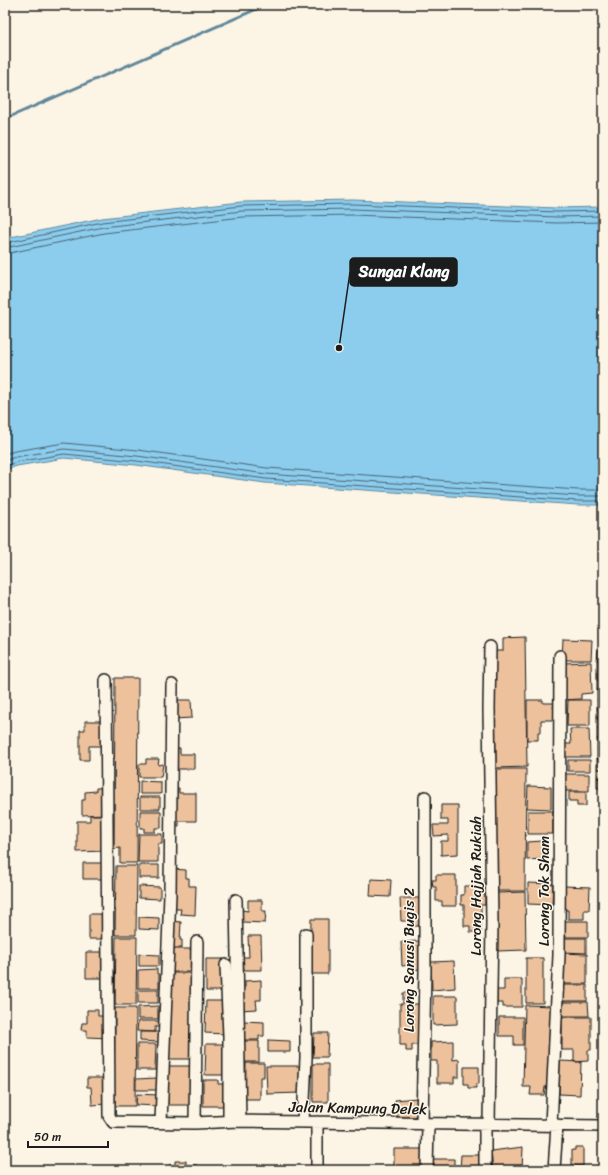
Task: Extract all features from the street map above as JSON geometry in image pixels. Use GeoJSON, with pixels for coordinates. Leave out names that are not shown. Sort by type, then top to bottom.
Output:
{"type":"FeatureCollection","features":[{"type":"Feature","properties":{"kind":"street","name":"Lorong Hajjah Rukiah"},"geometry":{"type":"LineString","coordinates":[[485,1170],[492,923],[489,708],[490,647]]}},
{"type":"Feature","properties":{"kind":"street","name":"Lorong Tok Sham"},"geometry":{"type":"LineString","coordinates":[[554,1170],[559,954],[560,656]]}},
{"type":"Feature","properties":{"kind":"street","name":"Jalan Kampung Delek"},"geometry":{"type":"LineString","coordinates":[[106,680],[109,1116],[113,1122],[195,1123],[235,1121],[603,1126]]}},
{"type":"Feature","properties":{"kind":"street"},"geometry":{"type":"LineString","coordinates":[[161,1122],[170,894],[172,685]]}},
{"type":"Feature","properties":{"kind":"street","name":"Lorong Sanusi Bugis 2"},"geometry":{"type":"LineString","coordinates":[[425,798],[425,1124],[427,1170]]}},
{"type":"Feature","properties":{"kind":"street"},"geometry":{"type":"LineString","coordinates":[[235,1121],[236,900]]}},
{"type":"Feature","properties":{"kind":"street"},"geometry":{"type":"LineString","coordinates":[[303,1122],[306,1058],[306,934]]}},
{"type":"Feature","properties":{"kind":"street"},"geometry":{"type":"LineString","coordinates":[[195,1123],[197,942]]}},
{"type":"Feature","properties":{"kind":"street"},"geometry":{"type":"LineString","coordinates":[[226,965],[235,1121]]}},
{"type":"Feature","properties":{"kind":"street"},"geometry":{"type":"LineString","coordinates":[[317,1122],[317,1170]]}},
{"type":"Feature","properties":{"kind":"water"},"geometry":{"type":"Polygon","coordinates":[[[353,200],[557,208],[603,207],[603,505],[578,505],[265,483],[136,465],[64,458],[17,466],[5,470],[5,239],[102,218],[241,202],[353,200]]]}},
{"type":"Feature","properties":{"kind":"building"},"geometry":{"type":"Polygon","coordinates":[[[525,637],[527,767],[496,768],[494,651],[503,651],[503,638],[525,637]]]}},
{"type":"Feature","properties":{"kind":"building"},"geometry":{"type":"Polygon","coordinates":[[[563,639],[592,640],[591,660],[562,660],[563,639]]]}},
{"type":"Feature","properties":{"kind":"building"},"geometry":{"type":"Polygon","coordinates":[[[598,650],[603,650],[603,660],[597,660],[598,650]]]}},
{"type":"Feature","properties":{"kind":"building"},"geometry":{"type":"Polygon","coordinates":[[[597,660],[603,660],[603,670],[597,670],[597,660]]]}},
{"type":"Feature","properties":{"kind":"building"},"geometry":{"type":"Polygon","coordinates":[[[591,662],[592,693],[581,694],[581,699],[563,700],[562,663],[591,662]]]}},
{"type":"Feature","properties":{"kind":"building"},"geometry":{"type":"Polygon","coordinates":[[[597,670],[603,670],[603,680],[597,680],[597,670]]]}},
{"type":"Feature","properties":{"kind":"building"},"geometry":{"type":"Polygon","coordinates":[[[115,678],[138,678],[137,863],[120,863],[120,848],[114,849],[115,678]]]}},
{"type":"Feature","properties":{"kind":"building"},"geometry":{"type":"Polygon","coordinates":[[[597,680],[603,680],[603,690],[597,690],[597,680]]]}},
{"type":"Feature","properties":{"kind":"building"},"geometry":{"type":"Polygon","coordinates":[[[597,690],[603,690],[603,700],[597,700],[597,690]]]}},
{"type":"Feature","properties":{"kind":"building"},"geometry":{"type":"Polygon","coordinates":[[[173,700],[191,700],[192,718],[174,719],[173,700]]]}},
{"type":"Feature","properties":{"kind":"building"},"geometry":{"type":"Polygon","coordinates":[[[527,700],[543,700],[543,703],[554,703],[553,708],[557,708],[557,720],[541,720],[541,732],[538,732],[538,740],[527,740],[527,700]]]}},
{"type":"Feature","properties":{"kind":"building"},"geometry":{"type":"Polygon","coordinates":[[[568,700],[590,700],[590,726],[567,726],[568,700]]]}},
{"type":"Feature","properties":{"kind":"building"},"geometry":{"type":"Polygon","coordinates":[[[597,700],[603,700],[603,709],[597,709],[597,700]]]}},
{"type":"Feature","properties":{"kind":"building"},"geometry":{"type":"Polygon","coordinates":[[[597,709],[603,709],[603,719],[597,719],[597,709]]]}},
{"type":"Feature","properties":{"kind":"building"},"geometry":{"type":"Polygon","coordinates":[[[597,719],[603,719],[603,729],[597,729],[597,719]]]}},
{"type":"Feature","properties":{"kind":"building"},"geometry":{"type":"Polygon","coordinates":[[[85,721],[108,721],[108,746],[89,746],[89,760],[80,760],[80,730],[85,730],[85,721]]]}},
{"type":"Feature","properties":{"kind":"building"},"geometry":{"type":"Polygon","coordinates":[[[570,729],[589,729],[590,757],[564,757],[564,744],[571,744],[570,729]]]}},
{"type":"Feature","properties":{"kind":"building"},"geometry":{"type":"Polygon","coordinates":[[[597,729],[603,729],[603,739],[597,739],[597,729]]]}},
{"type":"Feature","properties":{"kind":"building"},"geometry":{"type":"Polygon","coordinates":[[[597,739],[603,739],[603,749],[597,749],[597,739]]]}},
{"type":"Feature","properties":{"kind":"building"},"geometry":{"type":"Polygon","coordinates":[[[171,748],[180,748],[180,754],[194,754],[194,769],[171,769],[171,748]]]}},
{"type":"Feature","properties":{"kind":"building"},"geometry":{"type":"Polygon","coordinates":[[[597,749],[603,749],[603,759],[597,759],[597,749]]]}},
{"type":"Feature","properties":{"kind":"building"},"geometry":{"type":"Polygon","coordinates":[[[146,759],[159,759],[158,765],[163,764],[161,777],[139,777],[139,764],[146,764],[146,759]]]}},
{"type":"Feature","properties":{"kind":"building"},"geometry":{"type":"Polygon","coordinates":[[[597,759],[603,759],[603,769],[597,769],[597,759]]]}},
{"type":"Feature","properties":{"kind":"building"},"geometry":{"type":"Polygon","coordinates":[[[568,760],[590,760],[590,771],[568,771],[568,760]]]}},
{"type":"Feature","properties":{"kind":"building"},"geometry":{"type":"Polygon","coordinates":[[[496,769],[526,769],[525,891],[495,891],[496,769]]]}},
{"type":"Feature","properties":{"kind":"building"},"geometry":{"type":"Polygon","coordinates":[[[597,769],[603,769],[603,778],[597,778],[597,769]]]}},
{"type":"Feature","properties":{"kind":"building"},"geometry":{"type":"Polygon","coordinates":[[[564,774],[589,774],[589,791],[564,791],[564,774]]]}},
{"type":"Feature","properties":{"kind":"building"},"geometry":{"type":"Polygon","coordinates":[[[597,778],[603,778],[603,788],[597,788],[597,778]]]}},
{"type":"Feature","properties":{"kind":"building"},"geometry":{"type":"Polygon","coordinates":[[[140,781],[161,782],[161,794],[140,794],[140,781]]]}},
{"type":"Feature","properties":{"kind":"building"},"geometry":{"type":"Polygon","coordinates":[[[528,786],[551,787],[551,809],[527,808],[528,786]]]}},
{"type":"Feature","properties":{"kind":"building"},"geometry":{"type":"Polygon","coordinates":[[[96,788],[105,788],[106,814],[82,815],[82,800],[85,800],[85,792],[96,791],[96,788]]]}},
{"type":"Feature","properties":{"kind":"building"},"geometry":{"type":"Polygon","coordinates":[[[171,788],[179,788],[179,793],[196,793],[196,821],[179,821],[179,826],[171,826],[171,788]]]}},
{"type":"Feature","properties":{"kind":"building"},"geometry":{"type":"Polygon","coordinates":[[[569,792],[586,792],[586,806],[577,806],[577,801],[569,801],[569,792]]]}},
{"type":"Feature","properties":{"kind":"building"},"geometry":{"type":"Polygon","coordinates":[[[140,797],[160,797],[160,809],[140,809],[140,797]]]}},
{"type":"Feature","properties":{"kind":"building"},"geometry":{"type":"Polygon","coordinates":[[[441,805],[458,805],[458,854],[441,855],[441,841],[448,841],[448,835],[434,836],[433,825],[448,825],[448,820],[441,820],[441,805]]]}},
{"type":"Feature","properties":{"kind":"building"},"geometry":{"type":"Polygon","coordinates":[[[140,811],[161,811],[161,828],[155,828],[155,832],[144,832],[144,828],[140,828],[140,811]]]}},
{"type":"Feature","properties":{"kind":"building"},"geometry":{"type":"Polygon","coordinates":[[[528,811],[553,811],[553,834],[528,834],[528,811]]]}},
{"type":"Feature","properties":{"kind":"building"},"geometry":{"type":"Polygon","coordinates":[[[90,815],[105,815],[105,851],[77,852],[77,821],[90,821],[90,815]]]}},
{"type":"Feature","properties":{"kind":"building"},"geometry":{"type":"Polygon","coordinates":[[[139,834],[162,834],[162,844],[158,844],[158,862],[138,862],[139,834]]]}},
{"type":"Feature","properties":{"kind":"building"},"geometry":{"type":"Polygon","coordinates":[[[543,841],[543,859],[527,860],[527,842],[543,841]]]}},
{"type":"Feature","properties":{"kind":"building"},"geometry":{"type":"Polygon","coordinates":[[[83,863],[108,863],[108,879],[83,879],[83,863]]]}},
{"type":"Feature","properties":{"kind":"building"},"geometry":{"type":"Polygon","coordinates":[[[139,865],[159,865],[159,878],[139,878],[139,865]]]}},
{"type":"Feature","properties":{"kind":"building"},"geometry":{"type":"Polygon","coordinates":[[[116,866],[137,866],[136,935],[115,935],[116,866]]]}},
{"type":"Feature","properties":{"kind":"building"},"geometry":{"type":"Polygon","coordinates":[[[171,869],[186,870],[186,878],[189,878],[189,886],[196,886],[195,915],[180,914],[181,909],[174,909],[171,869]]]}},
{"type":"Feature","properties":{"kind":"building"},"geometry":{"type":"Polygon","coordinates":[[[436,875],[456,875],[456,906],[442,906],[442,901],[436,901],[436,887],[433,887],[432,880],[436,880],[436,875]]]}},
{"type":"Feature","properties":{"kind":"building"},"geometry":{"type":"Polygon","coordinates":[[[371,879],[391,880],[390,897],[370,896],[371,879]]]}},
{"type":"Feature","properties":{"kind":"building"},"geometry":{"type":"Polygon","coordinates":[[[528,883],[553,884],[552,905],[528,904],[528,883]]]}},
{"type":"Feature","properties":{"kind":"building"},"geometry":{"type":"Polygon","coordinates":[[[139,886],[160,887],[160,899],[139,898],[139,886]]]}},
{"type":"Feature","properties":{"kind":"building"},"geometry":{"type":"Polygon","coordinates":[[[464,886],[485,886],[485,905],[481,905],[481,932],[470,932],[470,926],[464,926],[464,905],[461,905],[461,895],[464,895],[464,886]]]}},
{"type":"Feature","properties":{"kind":"building"},"geometry":{"type":"Polygon","coordinates":[[[563,886],[590,887],[589,910],[584,910],[584,919],[568,919],[568,910],[563,910],[563,886]]]}},
{"type":"Feature","properties":{"kind":"building"},"geometry":{"type":"Polygon","coordinates":[[[525,892],[526,950],[497,951],[496,893],[525,892]]]}},
{"type":"Feature","properties":{"kind":"building"},"geometry":{"type":"Polygon","coordinates":[[[400,898],[419,898],[419,926],[411,926],[411,921],[401,921],[400,898]]]}},
{"type":"Feature","properties":{"kind":"building"},"geometry":{"type":"Polygon","coordinates":[[[248,900],[262,900],[262,911],[266,911],[265,923],[242,922],[242,910],[248,911],[248,900]]]}},
{"type":"Feature","properties":{"kind":"building"},"geometry":{"type":"Polygon","coordinates":[[[89,914],[104,914],[104,939],[89,939],[89,914]]]}},
{"type":"Feature","properties":{"kind":"building"},"geometry":{"type":"Polygon","coordinates":[[[139,917],[159,918],[159,930],[139,929],[139,917]]]}},
{"type":"Feature","properties":{"kind":"building"},"geometry":{"type":"Polygon","coordinates":[[[311,919],[328,919],[328,974],[310,974],[311,919]]]}},
{"type":"Feature","properties":{"kind":"building"},"geometry":{"type":"Polygon","coordinates":[[[169,921],[181,922],[180,940],[182,940],[182,948],[169,948],[169,921]]]}},
{"type":"Feature","properties":{"kind":"building"},"geometry":{"type":"Polygon","coordinates":[[[564,921],[588,921],[588,937],[564,937],[564,921]]]}},
{"type":"Feature","properties":{"kind":"building"},"geometry":{"type":"Polygon","coordinates":[[[248,936],[261,936],[262,970],[244,970],[243,957],[249,957],[248,936]]]}},
{"type":"Feature","properties":{"kind":"building"},"geometry":{"type":"Polygon","coordinates":[[[116,937],[137,937],[136,1005],[115,1005],[116,937]]]}},
{"type":"Feature","properties":{"kind":"building"},"geometry":{"type":"Polygon","coordinates":[[[562,938],[586,938],[586,953],[562,952],[562,938]]]}},
{"type":"Feature","properties":{"kind":"building"},"geometry":{"type":"Polygon","coordinates":[[[419,941],[420,969],[410,970],[410,965],[402,966],[401,942],[419,941]]]}},
{"type":"Feature","properties":{"kind":"building"},"geometry":{"type":"Polygon","coordinates":[[[171,949],[194,949],[194,972],[171,972],[171,949]]]}},
{"type":"Feature","properties":{"kind":"building"},"geometry":{"type":"Polygon","coordinates":[[[86,952],[110,952],[110,978],[86,978],[86,952]]]}},
{"type":"Feature","properties":{"kind":"building"},"geometry":{"type":"Polygon","coordinates":[[[562,953],[587,954],[587,984],[561,984],[562,953]]]}},
{"type":"Feature","properties":{"kind":"building"},"geometry":{"type":"Polygon","coordinates":[[[139,954],[159,955],[159,966],[139,966],[139,954]]]}},
{"type":"Feature","properties":{"kind":"building"},"geometry":{"type":"Polygon","coordinates":[[[526,958],[543,958],[543,1003],[526,1003],[526,958]]]}},
{"type":"Feature","properties":{"kind":"building"},"geometry":{"type":"Polygon","coordinates":[[[206,959],[224,959],[224,991],[206,991],[206,959]]]}},
{"type":"Feature","properties":{"kind":"building"},"geometry":{"type":"Polygon","coordinates":[[[454,961],[455,988],[432,990],[431,962],[454,961]]]}},
{"type":"Feature","properties":{"kind":"building"},"geometry":{"type":"Polygon","coordinates":[[[157,969],[157,974],[159,974],[159,988],[138,988],[138,970],[157,969]]]}},
{"type":"Feature","properties":{"kind":"building"},"geometry":{"type":"Polygon","coordinates":[[[169,973],[195,973],[195,1059],[169,1059],[169,973]]]}},
{"type":"Feature","properties":{"kind":"building"},"geometry":{"type":"Polygon","coordinates":[[[504,979],[522,979],[522,1007],[503,1007],[503,1003],[497,1003],[497,990],[504,990],[504,979]]]}},
{"type":"Feature","properties":{"kind":"building"},"geometry":{"type":"Polygon","coordinates":[[[261,980],[261,1000],[256,1000],[257,1009],[240,1010],[240,988],[245,987],[245,981],[261,980]]]}},
{"type":"Feature","properties":{"kind":"building"},"geometry":{"type":"Polygon","coordinates":[[[562,985],[587,985],[587,1001],[562,1001],[562,985]]]}},
{"type":"Feature","properties":{"kind":"building"},"geometry":{"type":"Polygon","coordinates":[[[138,990],[158,990],[158,1003],[138,1003],[138,990]]]}},
{"type":"Feature","properties":{"kind":"building"},"geometry":{"type":"Polygon","coordinates":[[[403,993],[411,993],[411,1004],[420,1004],[420,1045],[412,1045],[412,1051],[406,1051],[406,1045],[400,1045],[400,1004],[403,1004],[403,993]]]}},
{"type":"Feature","properties":{"kind":"building"},"geometry":{"type":"Polygon","coordinates":[[[433,996],[457,996],[457,1024],[433,1025],[433,996]]]}},
{"type":"Feature","properties":{"kind":"building"},"geometry":{"type":"Polygon","coordinates":[[[206,1001],[225,1001],[225,1034],[205,1033],[206,1001]]]}},
{"type":"Feature","properties":{"kind":"building"},"geometry":{"type":"Polygon","coordinates":[[[562,1002],[588,1002],[589,1016],[562,1016],[562,1002]]]}},
{"type":"Feature","properties":{"kind":"building"},"geometry":{"type":"Polygon","coordinates":[[[525,1005],[553,1006],[551,1087],[545,1087],[544,1095],[530,1095],[531,1087],[523,1087],[525,1005]]]}},
{"type":"Feature","properties":{"kind":"building"},"geometry":{"type":"Polygon","coordinates":[[[158,1006],[158,1019],[138,1019],[138,1007],[158,1006]]]}},
{"type":"Feature","properties":{"kind":"building"},"geometry":{"type":"Polygon","coordinates":[[[115,1008],[136,1008],[135,1106],[114,1106],[115,1008]]]}},
{"type":"Feature","properties":{"kind":"building"},"geometry":{"type":"Polygon","coordinates":[[[87,1010],[98,1010],[98,1016],[109,1016],[109,1038],[87,1037],[87,1030],[81,1030],[82,1023],[87,1023],[87,1010]]]}},
{"type":"Feature","properties":{"kind":"building"},"geometry":{"type":"Polygon","coordinates":[[[499,1017],[523,1017],[523,1045],[514,1045],[514,1036],[499,1036],[499,1017]]]}},
{"type":"Feature","properties":{"kind":"building"},"geometry":{"type":"Polygon","coordinates":[[[562,1017],[591,1017],[591,1050],[588,1050],[588,1061],[574,1062],[574,1050],[562,1050],[562,1017]]]}},
{"type":"Feature","properties":{"kind":"building"},"geometry":{"type":"Polygon","coordinates":[[[138,1021],[159,1021],[159,1027],[155,1027],[155,1032],[137,1031],[138,1021]]]}},
{"type":"Feature","properties":{"kind":"building"},"geometry":{"type":"Polygon","coordinates":[[[243,1021],[264,1022],[264,1036],[259,1036],[259,1040],[243,1040],[243,1021]]]}},
{"type":"Feature","properties":{"kind":"building"},"geometry":{"type":"Polygon","coordinates":[[[601,1031],[603,1031],[603,1041],[600,1041],[601,1031]]]}},
{"type":"Feature","properties":{"kind":"building"},"geometry":{"type":"Polygon","coordinates":[[[140,1032],[159,1032],[159,1042],[140,1041],[140,1032]]]}},
{"type":"Feature","properties":{"kind":"building"},"geometry":{"type":"Polygon","coordinates":[[[314,1033],[328,1033],[327,1057],[313,1057],[314,1033]]]}},
{"type":"Feature","properties":{"kind":"building"},"geometry":{"type":"Polygon","coordinates":[[[268,1040],[290,1041],[290,1052],[268,1052],[268,1040]]]}},
{"type":"Feature","properties":{"kind":"building"},"geometry":{"type":"Polygon","coordinates":[[[241,1041],[259,1041],[259,1062],[244,1062],[241,1041]]]}},
{"type":"Feature","properties":{"kind":"building"},"geometry":{"type":"Polygon","coordinates":[[[453,1041],[453,1060],[459,1059],[459,1077],[454,1077],[454,1083],[437,1083],[437,1061],[431,1061],[431,1042],[453,1041]]]}},
{"type":"Feature","properties":{"kind":"building"},"geometry":{"type":"Polygon","coordinates":[[[600,1041],[603,1041],[603,1051],[600,1051],[600,1041]]]}},
{"type":"Feature","properties":{"kind":"building"},"geometry":{"type":"Polygon","coordinates":[[[137,1044],[156,1044],[155,1070],[137,1070],[137,1044]]]}},
{"type":"Feature","properties":{"kind":"building"},"geometry":{"type":"Polygon","coordinates":[[[206,1044],[224,1044],[224,1075],[205,1075],[206,1044]]]}},
{"type":"Feature","properties":{"kind":"building"},"geometry":{"type":"Polygon","coordinates":[[[600,1051],[603,1051],[603,1061],[600,1061],[600,1051]]]}},
{"type":"Feature","properties":{"kind":"building"},"geometry":{"type":"Polygon","coordinates":[[[560,1061],[581,1062],[580,1095],[559,1094],[560,1061]]]}},
{"type":"Feature","properties":{"kind":"building"},"geometry":{"type":"Polygon","coordinates":[[[600,1061],[603,1061],[603,1071],[600,1071],[600,1061]]]}},
{"type":"Feature","properties":{"kind":"building"},"geometry":{"type":"Polygon","coordinates":[[[246,1063],[264,1063],[264,1077],[260,1077],[260,1099],[245,1099],[246,1063]]]}},
{"type":"Feature","properties":{"kind":"building"},"geometry":{"type":"Polygon","coordinates":[[[313,1064],[328,1064],[328,1102],[313,1102],[313,1064]]]}},
{"type":"Feature","properties":{"kind":"building"},"geometry":{"type":"Polygon","coordinates":[[[168,1066],[192,1066],[192,1105],[168,1105],[168,1066]]]}},
{"type":"Feature","properties":{"kind":"building"},"geometry":{"type":"Polygon","coordinates":[[[266,1066],[302,1066],[302,1093],[267,1094],[266,1066]]]}},
{"type":"Feature","properties":{"kind":"building"},"geometry":{"type":"Polygon","coordinates":[[[464,1067],[479,1067],[479,1084],[476,1084],[476,1088],[468,1088],[468,1084],[464,1084],[464,1067]]]}},
{"type":"Feature","properties":{"kind":"building"},"geometry":{"type":"Polygon","coordinates":[[[600,1071],[603,1071],[603,1081],[600,1081],[600,1071]]]}},
{"type":"Feature","properties":{"kind":"building"},"geometry":{"type":"Polygon","coordinates":[[[87,1078],[106,1078],[107,1104],[92,1105],[91,1087],[87,1087],[87,1078]]]}},
{"type":"Feature","properties":{"kind":"building"},"geometry":{"type":"Polygon","coordinates":[[[157,1078],[157,1090],[136,1090],[136,1079],[157,1078]]]}},
{"type":"Feature","properties":{"kind":"building"},"geometry":{"type":"Polygon","coordinates":[[[203,1080],[218,1080],[218,1084],[225,1084],[224,1106],[203,1106],[203,1080]]]}},
{"type":"Feature","properties":{"kind":"building"},"geometry":{"type":"Polygon","coordinates":[[[600,1081],[603,1081],[603,1091],[600,1091],[600,1081]]]}},
{"type":"Feature","properties":{"kind":"building"},"geometry":{"type":"Polygon","coordinates":[[[600,1091],[603,1091],[603,1101],[600,1101],[600,1091]]]}},
{"type":"Feature","properties":{"kind":"building"},"geometry":{"type":"Polygon","coordinates":[[[137,1094],[158,1095],[157,1106],[136,1105],[137,1094]]]}},
{"type":"Feature","properties":{"kind":"building"},"geometry":{"type":"Polygon","coordinates":[[[419,1098],[419,1117],[397,1117],[397,1112],[395,1112],[395,1100],[419,1098]]]}},
{"type":"Feature","properties":{"kind":"building"},"geometry":{"type":"Polygon","coordinates":[[[523,1147],[522,1170],[493,1170],[491,1151],[523,1147]]]}},
{"type":"Feature","properties":{"kind":"building"},"geometry":{"type":"Polygon","coordinates":[[[575,1147],[583,1147],[583,1166],[572,1166],[572,1150],[575,1150],[575,1147]]]}},
{"type":"Feature","properties":{"kind":"building"},"geometry":{"type":"Polygon","coordinates":[[[394,1149],[425,1149],[424,1170],[394,1170],[394,1149]]]}},
{"type":"Feature","properties":{"kind":"building"},"geometry":{"type":"Polygon","coordinates":[[[461,1155],[481,1155],[481,1170],[460,1170],[461,1155]]]}},
{"type":"Feature","properties":{"kind":"building"},"geometry":{"type":"Polygon","coordinates":[[[433,1159],[454,1159],[454,1170],[433,1170],[433,1159]]]}},
{"type":"Feature","properties":{"kind":"building"},"geometry":{"type":"Polygon","coordinates":[[[175,1161],[186,1161],[186,1165],[197,1165],[197,1170],[169,1170],[169,1165],[175,1165],[175,1161]]]}},
{"type":"Feature","properties":{"kind":"waterway"},"geometry":{"type":"LineString","coordinates":[[5,119],[266,5]]}},
{"type":"Feature","properties":{"kind":"place","name":"Sungai Klang"},"geometry":{"type":"Point","coordinates":[339,348]}}]}
